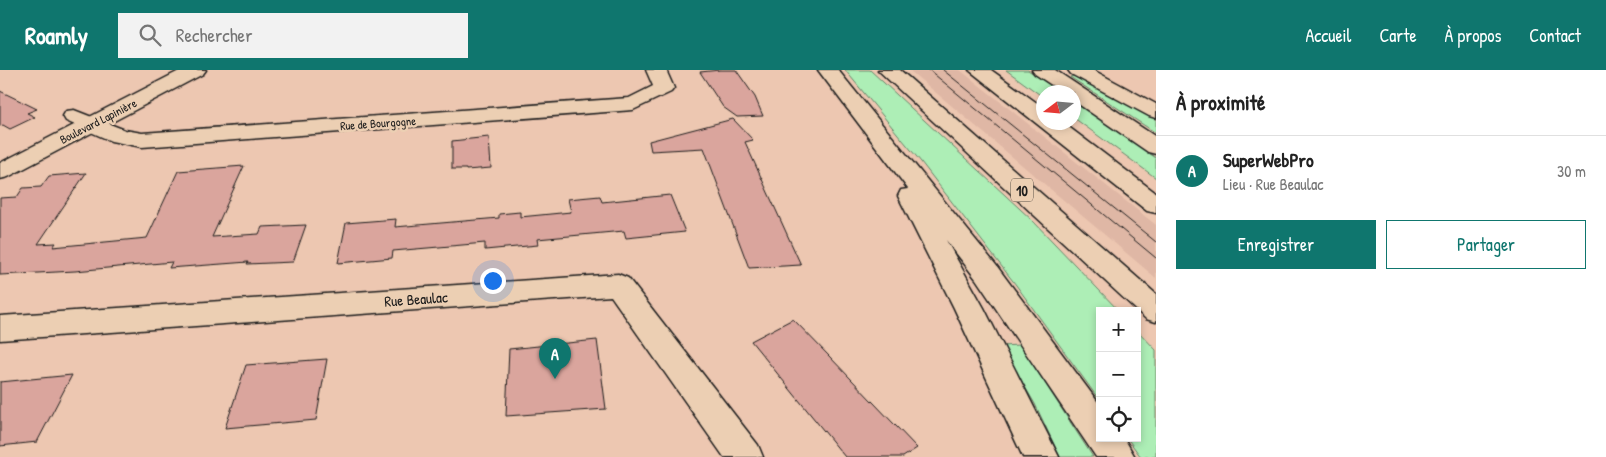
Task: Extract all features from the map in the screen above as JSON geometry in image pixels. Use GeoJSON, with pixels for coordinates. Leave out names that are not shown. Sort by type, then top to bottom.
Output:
{"type":"FeatureCollection","features":[{"type":"Feature","properties":{"kind":"main road","name":"Boulevard Lapinière"},"geometry":{"type":"LineString","coordinates":[[0,172],[167,70]]}},
{"type":"Feature","properties":{"kind":"main road","name":"Boulevard Lapinière"},"geometry":{"type":"LineString","coordinates":[[0,154],[196,70]]}},
{"type":"Feature","properties":{"kind":"main road","name":"Rue de Bourgogne"},"geometry":{"type":"LineString","coordinates":[[83,120],[125,138],[142,140],[633,104],[664,88],[656,70]]}},
{"type":"Feature","properties":{"kind":"main road"},"geometry":{"type":"LineString","coordinates":[[828,70],[996,285],[1096,427]]}},
{"type":"Feature","properties":{"kind":"main road","name":"10"},"geometry":{"type":"LineString","coordinates":[[888,70],[1156,311]]}},
{"type":"Feature","properties":{"kind":"main road"},"geometry":{"type":"LineString","coordinates":[[980,70],[1036,113]]}},
{"type":"Feature","properties":{"kind":"main road"},"geometry":{"type":"LineString","coordinates":[[1042,70],[1156,148]]}},
{"type":"Feature","properties":{"kind":"main road"},"geometry":{"type":"LineString","coordinates":[[1078,70],[1156,112]]}},
{"type":"Feature","properties":{"kind":"main road"},"geometry":{"type":"LineString","coordinates":[[1058,130],[1156,205]]}},
{"type":"Feature","properties":{"kind":"main road"},"geometry":{"type":"LineString","coordinates":[[881,139],[974,317],[1041,457]]}},
{"type":"Feature","properties":{"kind":"main road","name":"Rue Beaulac"},"geometry":{"type":"LineString","coordinates":[[0,328],[618,285],[745,457]]}},
{"type":"Feature","properties":{"kind":"main road"},"geometry":{"type":"LineString","coordinates":[[1107,442],[1117,457]]}},
{"type":"Feature","properties":{"kind":"shaded area"},"geometry":{"type":"Polygon","coordinates":[[[909,70],[960,70],[1156,225],[1156,278],[909,70]]]}},
{"type":"Feature","properties":{"kind":"green space"},"geometry":{"type":"Polygon","coordinates":[[[845,70],[870,70],[1033,221],[1115,307],[1096,307],[1096,395],[1016,285],[921,162],[845,70]]]}},
{"type":"Feature","properties":{"kind":"green space"},"geometry":{"type":"Polygon","coordinates":[[[1006,70],[1028,70],[1050,85],[1036,85],[1036,92],[1006,70]]]}},
{"type":"Feature","properties":{"kind":"green space"},"geometry":{"type":"Polygon","coordinates":[[[1078,75],[1156,117],[1156,133],[1070,77],[1078,75]]]}},
{"type":"Feature","properties":{"kind":"green space"},"geometry":{"type":"Polygon","coordinates":[[[1081,106],[1156,158],[1156,178],[1081,123],[1081,106]]]}},
{"type":"Feature","properties":{"kind":"green space"},"geometry":{"type":"Polygon","coordinates":[[[1141,334],[1156,350],[1156,457],[1141,457],[1130,442],[1141,442],[1141,334]]]}},
{"type":"Feature","properties":{"kind":"green space"},"geometry":{"type":"Polygon","coordinates":[[[1020,345],[1093,457],[1060,457],[1035,404],[1001,346],[1020,345]]]}},
{"type":"Feature","properties":{"kind":"building"},"geometry":{"type":"Polygon","coordinates":[[[736,70],[755,97],[763,116],[737,117],[723,107],[700,72],[736,70]]]}},
{"type":"Feature","properties":{"kind":"building"},"geometry":{"type":"Polygon","coordinates":[[[0,91],[37,109],[27,113],[35,117],[10,129],[3,125],[0,126],[0,91]]]}},
{"type":"Feature","properties":{"kind":"building"},"geometry":{"type":"Polygon","coordinates":[[[733,119],[753,140],[745,142],[801,265],[749,268],[704,148],[651,151],[649,141],[733,119]]]}},
{"type":"Feature","properties":{"kind":"building"},"geometry":{"type":"Polygon","coordinates":[[[489,137],[491,168],[452,169],[452,141],[489,137]]]}},
{"type":"Feature","properties":{"kind":"building"},"geometry":{"type":"Polygon","coordinates":[[[244,166],[212,237],[259,234],[262,227],[306,225],[293,262],[247,264],[248,262],[169,268],[172,262],[75,271],[0,275],[0,198],[17,197],[23,188],[41,187],[49,176],[86,173],[38,244],[56,243],[53,247],[147,238],[178,171],[244,166]]]}},
{"type":"Feature","properties":{"kind":"building"},"geometry":{"type":"Polygon","coordinates":[[[670,195],[685,232],[626,238],[624,231],[537,239],[538,245],[485,250],[485,243],[393,251],[392,258],[338,263],[346,223],[396,219],[395,227],[499,218],[499,214],[520,212],[520,217],[571,212],[568,199],[600,196],[602,202],[670,195]]]}},
{"type":"Feature","properties":{"kind":"building"},"geometry":{"type":"Polygon","coordinates":[[[793,319],[917,448],[903,457],[845,457],[751,341],[793,319]]]}},
{"type":"Feature","properties":{"kind":"building"},"geometry":{"type":"Polygon","coordinates":[[[597,340],[606,409],[506,416],[509,349],[597,340]]]}},
{"type":"Feature","properties":{"kind":"building"},"geometry":{"type":"Polygon","coordinates":[[[327,359],[316,420],[225,428],[246,365],[327,359]]]}},
{"type":"Feature","properties":{"kind":"building"},"geometry":{"type":"Polygon","coordinates":[[[72,375],[37,442],[0,446],[0,382],[72,375]]]}},
{"type":"Feature","properties":{"kind":"tram line"},"geometry":{"type":"LineString","coordinates":[[929,70],[1156,258]]}},
{"type":"Feature","properties":{"kind":"tram line"},"geometry":{"type":"LineString","coordinates":[[943,70],[1156,242]]}},
{"type":"Feature","properties":{"kind":"place","name":"SuperWebPro"},"geometry":{"type":"Point","coordinates":[555,379]}}]}
